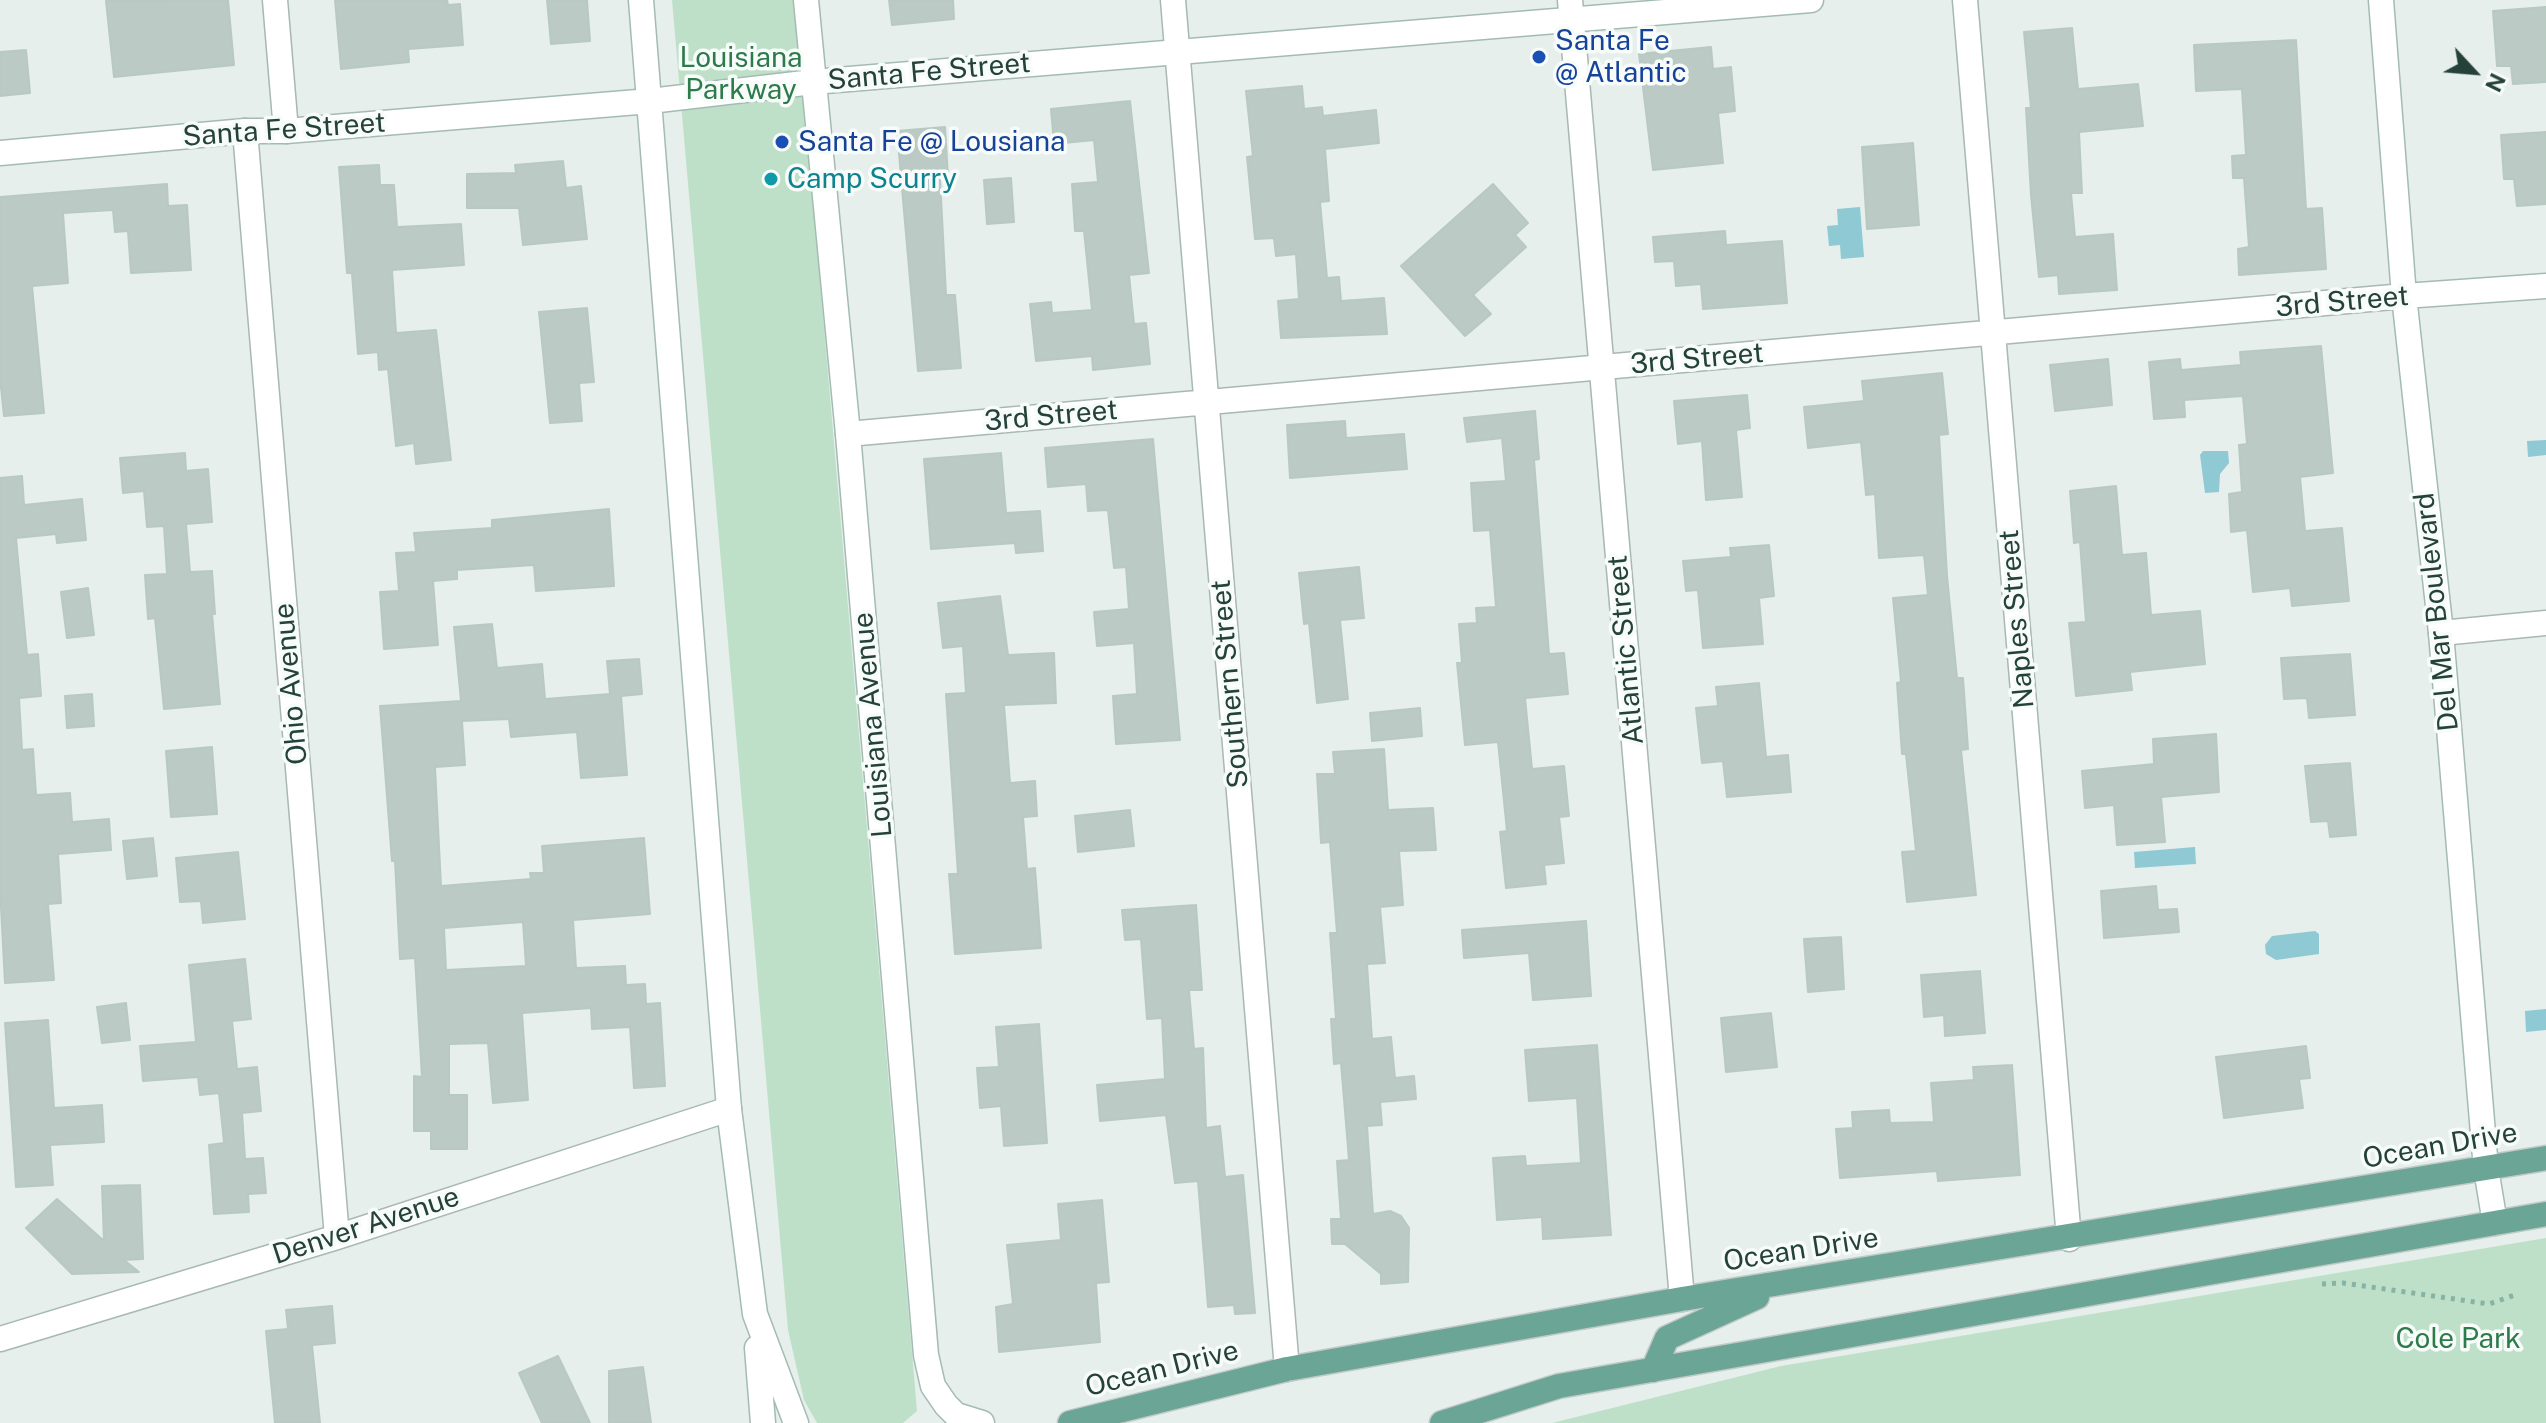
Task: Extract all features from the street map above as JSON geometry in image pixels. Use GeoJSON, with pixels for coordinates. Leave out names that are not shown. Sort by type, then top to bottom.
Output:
{"type":"FeatureCollection","features":[{"type":"Feature","properties":{"kind":"main road","name":"Ocean Drive"},"geometry":{"type":"LineString","coordinates":[[1070,1423],[1287,1369],[1682,1299],[2069,1239],[2546,1158]]}},
{"type":"Feature","properties":{"kind":"main road"},"geometry":{"type":"LineString","coordinates":[[1442,1423],[1559,1386],[2546,1214]]}},
{"type":"Feature","properties":{"kind":"main road"},"geometry":{"type":"LineString","coordinates":[[1653,1370],[1667,1338],[1792,1282]]}},
{"type":"Feature","properties":{"kind":"street"},"geometry":{"type":"LineString","coordinates":[[275,0],[286,131]]}},
{"type":"Feature","properties":{"kind":"street"},"geometry":{"type":"LineString","coordinates":[[641,0],[729,1109],[755,1314],[763,1423]]}},
{"type":"Feature","properties":{"kind":"street","name":"Louisiana Avenue"},"geometry":{"type":"LineString","coordinates":[[806,0],[848,434],[926,1355],[933,1386],[946,1405],[956,1415],[982,1423]]}},
{"type":"Feature","properties":{"kind":"street","name":"Southern Street"},"geometry":{"type":"LineString","coordinates":[[1173,0],[1287,1369]]}},
{"type":"Feature","properties":{"kind":"street","name":"Santa Fe Street"},"geometry":{"type":"LineString","coordinates":[[0,153],[650,101],[813,82],[1177,53],[1571,10],[1811,0]]}},
{"type":"Feature","properties":{"kind":"street","name":"Naples Street"},"geometry":{"type":"LineString","coordinates":[[1965,0],[2069,1239]]}},
{"type":"Feature","properties":{"kind":"street","name":"Del Mar Boulevard"},"geometry":{"type":"LineString","coordinates":[[2381,0],[2404,296],[2441,633],[2486,1169],[2495,1223]]}},
{"type":"Feature","properties":{"kind":"street","name":"Atlantic Street"},"geometry":{"type":"LineString","coordinates":[[1571,10],[1682,1299]]}},
{"type":"Feature","properties":{"kind":"street","name":"Ohio Avenue"},"geometry":{"type":"LineString","coordinates":[[245,131],[337,1237]]}},
{"type":"Feature","properties":{"kind":"street","name":"3rd Street"},"geometry":{"type":"LineString","coordinates":[[848,434],[2546,286]]}},
{"type":"Feature","properties":{"kind":"street"},"geometry":{"type":"LineString","coordinates":[[2441,633],[2546,623]]}},
{"type":"Feature","properties":{"kind":"street","name":"Denver Avenue"},"geometry":{"type":"LineString","coordinates":[[0,1339],[337,1237],[729,1109]]}},
{"type":"Feature","properties":{"kind":"street"},"geometry":{"type":"LineString","coordinates":[[755,1314],[796,1423]]}},
{"type":"Feature","properties":{"kind":"path"},"geometry":{"type":"LineString","coordinates":[[2322,1284],[2343,1283],[2422,1297],[2489,1304],[2515,1295]]}},
{"type":"Feature","properties":{"kind":"green space","name":"Louisiana Parkway"},"geometry":{"type":"Polygon","coordinates":[[[672,0],[796,0],[917,1411],[903,1423],[817,1423],[804,1400],[788,1330],[672,0]]]}},
{"type":"Feature","properties":{"kind":"green space","name":"Cole Park"},"geometry":{"type":"Polygon","coordinates":[[[2546,1238],[2546,1423],[1552,1423],[1781,1366],[2546,1238]]]}},
{"type":"Feature","properties":{"kind":"water"},"geometry":{"type":"Polygon","coordinates":[[[1860,207],[1864,257],[1841,259],[1840,245],[1829,246],[1827,226],[1838,225],[1837,209],[1860,207]]]}},
{"type":"Feature","properties":{"kind":"water"},"geometry":{"type":"Polygon","coordinates":[[[2546,440],[2546,455],[2528,457],[2527,441],[2546,440]]]}},
{"type":"Feature","properties":{"kind":"water"},"geometry":{"type":"Polygon","coordinates":[[[2203,451],[2228,451],[2229,463],[2220,474],[2219,492],[2205,493],[2200,455],[2203,451]]]}},
{"type":"Feature","properties":{"kind":"water"},"geometry":{"type":"Polygon","coordinates":[[[2195,847],[2196,864],[2135,868],[2134,852],[2195,847]]]}},
{"type":"Feature","properties":{"kind":"water"},"geometry":{"type":"Polygon","coordinates":[[[2315,931],[2319,934],[2319,954],[2276,960],[2266,954],[2265,945],[2272,936],[2315,931]]]}},
{"type":"Feature","properties":{"kind":"water"},"geometry":{"type":"Polygon","coordinates":[[[2546,1009],[2546,1030],[2526,1032],[2525,1011],[2546,1009]]]}},
{"type":"Feature","properties":{"kind":"building"},"geometry":{"type":"Polygon","coordinates":[[[228,0],[234,65],[114,77],[106,1],[228,0]]]}},
{"type":"Feature","properties":{"kind":"building"},"geometry":{"type":"Polygon","coordinates":[[[335,0],[447,0],[448,5],[460,4],[463,45],[408,49],[409,62],[341,69],[335,0]]]}},
{"type":"Feature","properties":{"kind":"building"},"geometry":{"type":"Polygon","coordinates":[[[547,0],[587,0],[590,41],[551,44],[547,0]]]}},
{"type":"Feature","properties":{"kind":"building"},"geometry":{"type":"Polygon","coordinates":[[[889,0],[953,0],[954,19],[892,25],[889,0]]]}},
{"type":"Feature","properties":{"kind":"building"},"geometry":{"type":"Polygon","coordinates":[[[2546,7],[2546,82],[2513,84],[2511,66],[2497,66],[2493,11],[2546,7]]]}},
{"type":"Feature","properties":{"kind":"building"},"geometry":{"type":"Polygon","coordinates":[[[2072,28],[2078,89],[2138,84],[2143,126],[2079,132],[2082,193],[2071,193],[2075,237],[2113,234],[2117,290],[2059,294],[2058,275],[2039,277],[2031,195],[2026,108],[2031,108],[2024,32],[2072,28]]]}},
{"type":"Feature","properties":{"kind":"building"},"geometry":{"type":"Polygon","coordinates":[[[2296,40],[2306,209],[2322,208],[2326,269],[2239,275],[2238,249],[2249,247],[2244,178],[2233,178],[2232,156],[2246,155],[2242,89],[2196,91],[2194,45],[2296,40]]]}},
{"type":"Feature","properties":{"kind":"building"},"geometry":{"type":"Polygon","coordinates":[[[1711,47],[1713,69],[1731,67],[1735,111],[1718,113],[1723,163],[1653,170],[1639,54],[1711,47]]]}},
{"type":"Feature","properties":{"kind":"building"},"geometry":{"type":"Polygon","coordinates":[[[26,50],[30,93],[0,96],[0,52],[26,50]]]}},
{"type":"Feature","properties":{"kind":"building"},"geometry":{"type":"Polygon","coordinates":[[[1302,86],[1304,109],[1322,107],[1323,116],[1376,110],[1379,143],[1325,149],[1329,201],[1320,202],[1327,278],[1339,277],[1341,301],[1384,298],[1387,334],[1281,338],[1278,301],[1299,299],[1296,254],[1276,256],[1274,238],[1255,239],[1247,157],[1253,156],[1246,91],[1302,86]]]}},
{"type":"Feature","properties":{"kind":"building"},"geometry":{"type":"Polygon","coordinates":[[[1130,101],[1149,273],[1129,275],[1134,324],[1146,323],[1150,364],[1093,370],[1092,356],[1036,361],[1030,304],[1051,302],[1052,313],[1092,310],[1084,231],[1075,231],[1072,184],[1098,182],[1094,140],[1054,144],[1051,109],[1130,101]]]}},
{"type":"Feature","properties":{"kind":"building"},"geometry":{"type":"Polygon","coordinates":[[[945,127],[948,177],[940,178],[946,295],[955,295],[961,368],[918,371],[897,131],[945,127]]]}},
{"type":"Feature","properties":{"kind":"building"},"geometry":{"type":"Polygon","coordinates":[[[2546,132],[2546,204],[2517,206],[2514,179],[2504,179],[2501,135],[2546,132]]]}},
{"type":"Feature","properties":{"kind":"building"},"geometry":{"type":"Polygon","coordinates":[[[1913,143],[1919,225],[1867,229],[1862,147],[1913,143]]]}},
{"type":"Feature","properties":{"kind":"building"},"geometry":{"type":"Polygon","coordinates":[[[563,161],[566,188],[581,186],[587,239],[523,245],[519,208],[467,208],[467,174],[516,173],[515,165],[563,161]]]}},
{"type":"Feature","properties":{"kind":"building"},"geometry":{"type":"Polygon","coordinates":[[[379,165],[380,185],[394,185],[397,227],[461,224],[464,265],[392,270],[396,333],[436,330],[451,460],[416,464],[414,443],[396,446],[388,369],[379,370],[378,352],[358,354],[352,273],[347,273],[339,167],[379,165]]]}},
{"type":"Feature","properties":{"kind":"building"},"geometry":{"type":"Polygon","coordinates":[[[1011,178],[1014,222],[987,224],[984,180],[1011,178]]]}},
{"type":"Feature","properties":{"kind":"building"},"geometry":{"type":"Polygon","coordinates":[[[167,184],[168,206],[187,205],[191,270],[131,273],[128,231],[115,232],[113,210],[63,213],[68,283],[32,286],[44,413],[4,416],[0,378],[0,197],[167,184]]]}},
{"type":"Feature","properties":{"kind":"building"},"geometry":{"type":"Polygon","coordinates":[[[1493,184],[1528,223],[1515,235],[1526,247],[1473,295],[1491,314],[1465,336],[1401,266],[1493,184]]]}},
{"type":"Feature","properties":{"kind":"building"},"geometry":{"type":"Polygon","coordinates":[[[1725,231],[1726,245],[1782,241],[1787,303],[1703,309],[1701,284],[1676,286],[1674,261],[1655,262],[1653,237],[1725,231]]]}},
{"type":"Feature","properties":{"kind":"building"},"geometry":{"type":"Polygon","coordinates":[[[587,308],[594,382],[579,383],[582,421],[550,423],[539,312],[587,308]]]}},
{"type":"Feature","properties":{"kind":"building"},"geometry":{"type":"Polygon","coordinates":[[[2321,346],[2333,473],[2300,477],[2305,531],[2342,528],[2349,601],[2292,606],[2290,588],[2253,592],[2247,530],[2231,532],[2229,494],[2242,492],[2239,445],[2247,444],[2243,396],[2184,400],[2185,417],[2154,419],[2149,362],[2180,359],[2181,370],[2241,365],[2240,352],[2321,346]]]}},
{"type":"Feature","properties":{"kind":"building"},"geometry":{"type":"Polygon","coordinates":[[[2108,359],[2112,405],[2055,411],[2050,365],[2108,359]]]}},
{"type":"Feature","properties":{"kind":"building"},"geometry":{"type":"Polygon","coordinates":[[[1942,373],[1948,434],[1939,435],[1947,576],[1957,678],[1963,678],[1968,749],[1961,750],[1976,895],[1907,902],[1902,852],[1916,851],[1906,754],[1902,754],[1897,683],[1901,682],[1893,598],[1928,595],[1924,555],[1879,558],[1875,494],[1866,495],[1861,442],[1808,448],[1804,407],[1864,401],[1862,381],[1942,373]]]}},
{"type":"Feature","properties":{"kind":"building"},"geometry":{"type":"Polygon","coordinates":[[[1747,395],[1750,428],[1736,430],[1742,497],[1706,500],[1702,441],[1678,444],[1674,401],[1747,395]]]}},
{"type":"Feature","properties":{"kind":"building"},"geometry":{"type":"Polygon","coordinates":[[[1535,411],[1539,459],[1534,460],[1549,654],[1564,653],[1568,694],[1525,698],[1532,769],[1564,766],[1569,816],[1559,817],[1564,863],[1544,865],[1546,884],[1506,888],[1500,832],[1507,831],[1498,742],[1465,745],[1457,663],[1462,663],[1459,624],[1477,623],[1476,608],[1496,607],[1490,530],[1474,531],[1471,483],[1506,481],[1502,438],[1467,442],[1464,418],[1535,411]]]}},
{"type":"Feature","properties":{"kind":"building"},"geometry":{"type":"Polygon","coordinates":[[[1345,421],[1346,438],[1404,434],[1407,469],[1290,478],[1287,425],[1345,421]]]}},
{"type":"Feature","properties":{"kind":"building"},"geometry":{"type":"Polygon","coordinates":[[[1153,439],[1180,740],[1116,744],[1113,696],[1137,694],[1134,643],[1097,646],[1094,612],[1129,609],[1126,567],[1114,568],[1108,510],[1088,511],[1086,484],[1048,487],[1045,448],[1153,439]]]}},
{"type":"Feature","properties":{"kind":"building"},"geometry":{"type":"Polygon","coordinates":[[[185,453],[186,471],[208,469],[212,522],[186,524],[190,572],[212,571],[215,614],[212,614],[220,704],[164,709],[155,618],[148,619],[145,575],[167,574],[164,526],[147,527],[144,491],[123,493],[120,458],[185,453]]]}},
{"type":"Feature","properties":{"kind":"building"},"geometry":{"type":"Polygon","coordinates":[[[1001,453],[1006,513],[1040,511],[1043,551],[1016,553],[1015,543],[931,549],[924,459],[1001,453]]]}},
{"type":"Feature","properties":{"kind":"building"},"geometry":{"type":"Polygon","coordinates":[[[22,476],[24,505],[82,499],[86,540],[57,543],[56,534],[16,538],[27,655],[38,654],[41,696],[19,698],[22,750],[33,749],[36,795],[70,793],[72,822],[109,819],[111,850],[58,854],[61,903],[48,904],[54,980],[5,983],[0,888],[0,478],[22,476]]]}},
{"type":"Feature","properties":{"kind":"building"},"geometry":{"type":"Polygon","coordinates":[[[2116,486],[2122,555],[2146,553],[2151,615],[2200,611],[2205,664],[2130,672],[2132,690],[2076,696],[2069,623],[2086,622],[2080,542],[2074,543],[2070,491],[2116,486]]]}},
{"type":"Feature","properties":{"kind":"building"},"geometry":{"type":"Polygon","coordinates":[[[609,509],[614,586],[536,591],[534,565],[457,570],[457,579],[433,581],[438,645],[384,649],[380,592],[399,591],[396,553],[416,552],[414,533],[492,528],[492,520],[609,509]]]}},
{"type":"Feature","properties":{"kind":"building"},"geometry":{"type":"Polygon","coordinates":[[[1769,545],[1774,596],[1759,598],[1763,644],[1703,648],[1698,590],[1686,591],[1683,561],[1731,557],[1730,548],[1769,545]]]}},
{"type":"Feature","properties":{"kind":"building"},"geometry":{"type":"Polygon","coordinates":[[[1359,567],[1364,618],[1340,620],[1348,699],[1317,703],[1309,623],[1304,624],[1299,573],[1359,567]]]}},
{"type":"Feature","properties":{"kind":"building"},"geometry":{"type":"Polygon","coordinates":[[[88,588],[94,635],[67,638],[61,592],[88,588]]]}},
{"type":"Feature","properties":{"kind":"building"},"geometry":{"type":"Polygon","coordinates":[[[1000,596],[1008,655],[1054,653],[1056,703],[1004,705],[1010,783],[1035,781],[1037,816],[1023,817],[1027,869],[1035,868],[1041,948],[955,954],[949,874],[958,874],[946,694],[966,693],[963,646],[943,648],[938,603],[1000,596]]]}},
{"type":"Feature","properties":{"kind":"building"},"geometry":{"type":"Polygon","coordinates":[[[492,624],[497,668],[542,664],[545,699],[610,694],[607,661],[639,659],[642,694],[621,696],[627,775],[581,778],[577,732],[511,737],[509,719],[462,721],[465,765],[435,767],[441,886],[531,879],[530,873],[544,873],[542,846],[644,838],[650,914],[573,920],[576,968],[625,966],[626,985],[645,984],[646,1004],[660,1003],[665,1086],[634,1088],[630,1027],[592,1029],[591,1008],[522,1013],[528,1100],[493,1103],[488,1043],[449,1044],[449,1095],[467,1095],[467,1149],[431,1149],[431,1131],[414,1131],[414,1076],[422,1077],[415,958],[400,959],[395,861],[392,861],[380,706],[461,701],[454,627],[492,624]],[[523,922],[444,928],[446,970],[526,966],[523,922]]]}},
{"type":"Feature","properties":{"kind":"building"},"geometry":{"type":"Polygon","coordinates":[[[2350,654],[2355,715],[2309,718],[2307,698],[2284,699],[2281,658],[2350,654]]]}},
{"type":"Feature","properties":{"kind":"building"},"geometry":{"type":"Polygon","coordinates":[[[1759,683],[1766,757],[1788,755],[1791,792],[1727,797],[1723,761],[1702,763],[1696,708],[1718,706],[1716,687],[1759,683]]]}},
{"type":"Feature","properties":{"kind":"building"},"geometry":{"type":"Polygon","coordinates":[[[92,694],[94,726],[67,728],[65,696],[92,694]]]}},
{"type":"Feature","properties":{"kind":"building"},"geometry":{"type":"Polygon","coordinates":[[[1420,708],[1422,736],[1372,741],[1370,713],[1420,708]]]}},
{"type":"Feature","properties":{"kind":"building"},"geometry":{"type":"Polygon","coordinates":[[[2216,734],[2219,792],[2161,797],[2165,842],[2117,845],[2114,805],[2085,808],[2082,771],[2154,764],[2153,739],[2216,734]]]}},
{"type":"Feature","properties":{"kind":"building"},"geometry":{"type":"Polygon","coordinates":[[[212,747],[217,814],[171,817],[166,751],[212,747]]]}},
{"type":"Feature","properties":{"kind":"building"},"geometry":{"type":"Polygon","coordinates":[[[1384,749],[1388,810],[1433,808],[1436,850],[1399,851],[1403,905],[1380,907],[1385,963],[1367,964],[1372,1039],[1391,1037],[1395,1078],[1414,1076],[1416,1099],[1380,1102],[1382,1125],[1367,1126],[1373,1214],[1390,1211],[1401,1216],[1409,1228],[1408,1282],[1381,1284],[1381,1274],[1345,1244],[1332,1244],[1331,1219],[1341,1219],[1337,1161],[1349,1160],[1341,1063],[1334,1064],[1331,1019],[1336,1019],[1330,933],[1337,933],[1330,842],[1321,843],[1317,774],[1335,774],[1333,752],[1384,749]]]}},
{"type":"Feature","properties":{"kind":"building"},"geometry":{"type":"Polygon","coordinates":[[[2350,763],[2356,835],[2330,837],[2328,821],[2311,822],[2305,766],[2350,763]]]}},
{"type":"Feature","properties":{"kind":"building"},"geometry":{"type":"Polygon","coordinates":[[[1130,810],[1134,846],[1078,852],[1075,816],[1130,810]]]}},
{"type":"Feature","properties":{"kind":"building"},"geometry":{"type":"Polygon","coordinates":[[[153,838],[157,876],[127,879],[123,841],[153,838]]]}},
{"type":"Feature","properties":{"kind":"building"},"geometry":{"type":"Polygon","coordinates":[[[238,852],[245,919],[203,923],[201,901],[180,902],[176,858],[238,852]]]}},
{"type":"Feature","properties":{"kind":"building"},"geometry":{"type":"Polygon","coordinates":[[[2156,886],[2158,910],[2177,909],[2179,932],[2104,938],[2101,891],[2156,886]]]}},
{"type":"Feature","properties":{"kind":"building"},"geometry":{"type":"Polygon","coordinates":[[[1196,905],[1202,990],[1189,990],[1194,1049],[1203,1048],[1206,1128],[1220,1126],[1225,1177],[1243,1175],[1255,1313],[1235,1314],[1234,1305],[1208,1307],[1198,1181],[1175,1183],[1166,1115],[1100,1121],[1097,1085],[1165,1079],[1162,1018],[1147,1019],[1141,939],[1125,940],[1122,910],[1196,905]]]}},
{"type":"Feature","properties":{"kind":"building"},"geometry":{"type":"Polygon","coordinates":[[[1586,921],[1591,996],[1533,1000],[1529,953],[1464,958],[1462,930],[1586,921]]]}},
{"type":"Feature","properties":{"kind":"building"},"geometry":{"type":"Polygon","coordinates":[[[1841,937],[1844,989],[1808,992],[1804,939],[1841,937]]]}},
{"type":"Feature","properties":{"kind":"building"},"geometry":{"type":"Polygon","coordinates":[[[245,959],[251,1019],[232,1021],[237,1069],[257,1067],[261,1111],[242,1113],[245,1159],[263,1158],[266,1193],[248,1194],[249,1212],[214,1214],[209,1145],[224,1143],[219,1093],[200,1095],[198,1077],[143,1081],[140,1046],[196,1042],[189,965],[245,959]]]}},
{"type":"Feature","properties":{"kind":"building"},"geometry":{"type":"Polygon","coordinates":[[[1980,971],[1985,1033],[1945,1036],[1944,1015],[1924,1017],[1921,975],[1980,971]]]}},
{"type":"Feature","properties":{"kind":"building"},"geometry":{"type":"Polygon","coordinates":[[[126,1003],[130,1040],[102,1043],[97,1007],[126,1003]]]}},
{"type":"Feature","properties":{"kind":"building"},"geometry":{"type":"Polygon","coordinates":[[[1771,1013],[1777,1067],[1726,1072],[1721,1018],[1771,1013]]]}},
{"type":"Feature","properties":{"kind":"building"},"geometry":{"type":"Polygon","coordinates":[[[48,1020],[54,1108],[102,1105],[104,1142],[50,1145],[53,1185],[16,1187],[5,1023],[48,1020]]]}},
{"type":"Feature","properties":{"kind":"building"},"geometry":{"type":"Polygon","coordinates":[[[1039,1024],[1047,1143],[1004,1146],[1001,1106],[980,1108],[977,1068],[999,1067],[996,1027],[1039,1024]]]}},
{"type":"Feature","properties":{"kind":"building"},"geometry":{"type":"Polygon","coordinates":[[[1597,1045],[1611,1235],[1543,1239],[1542,1217],[1497,1220],[1493,1158],[1525,1156],[1526,1166],[1581,1163],[1577,1098],[1529,1101],[1525,1050],[1597,1045]]]}},
{"type":"Feature","properties":{"kind":"building"},"geometry":{"type":"Polygon","coordinates":[[[2306,1046],[2310,1078],[2299,1079],[2303,1108],[2224,1118],[2216,1057],[2306,1046]]]}},
{"type":"Feature","properties":{"kind":"building"},"geometry":{"type":"Polygon","coordinates":[[[2012,1065],[2020,1175],[1938,1181],[1937,1171],[1840,1178],[1836,1129],[1853,1128],[1852,1112],[1889,1110],[1890,1123],[1934,1122],[1931,1083],[1974,1080],[1973,1067],[2012,1065]]]}},
{"type":"Feature","properties":{"kind":"building"},"geometry":{"type":"Polygon","coordinates":[[[140,1185],[143,1259],[124,1260],[139,1272],[72,1274],[26,1228],[57,1199],[104,1241],[102,1186],[140,1185]]]}},
{"type":"Feature","properties":{"kind":"building"},"geometry":{"type":"Polygon","coordinates":[[[1102,1200],[1109,1282],[1096,1283],[1100,1342],[999,1352],[996,1307],[1013,1304],[1007,1245],[1061,1240],[1058,1204],[1102,1200]]]}},
{"type":"Feature","properties":{"kind":"building"},"geometry":{"type":"Polygon","coordinates":[[[332,1306],[335,1343],[312,1345],[320,1423],[275,1423],[266,1331],[288,1329],[286,1310],[332,1306]]]}},
{"type":"Feature","properties":{"kind":"building"},"geometry":{"type":"Polygon","coordinates":[[[558,1356],[590,1423],[542,1423],[519,1373],[558,1356]]]}},
{"type":"Feature","properties":{"kind":"building"},"geometry":{"type":"Polygon","coordinates":[[[643,1367],[651,1423],[609,1423],[609,1371],[643,1367]]]}},
{"type":"Feature","properties":{"kind":"place","name":"Santa Fe @ Atlantic"},"geometry":{"type":"Point","coordinates":[1539,57]}},
{"type":"Feature","properties":{"kind":"place","name":"Santa Fe @ Lousiana"},"geometry":{"type":"Point","coordinates":[782,142]}},
{"type":"Feature","properties":{"kind":"place","name":"Camp Scurry"},"geometry":{"type":"Point","coordinates":[771,179]}}]}
